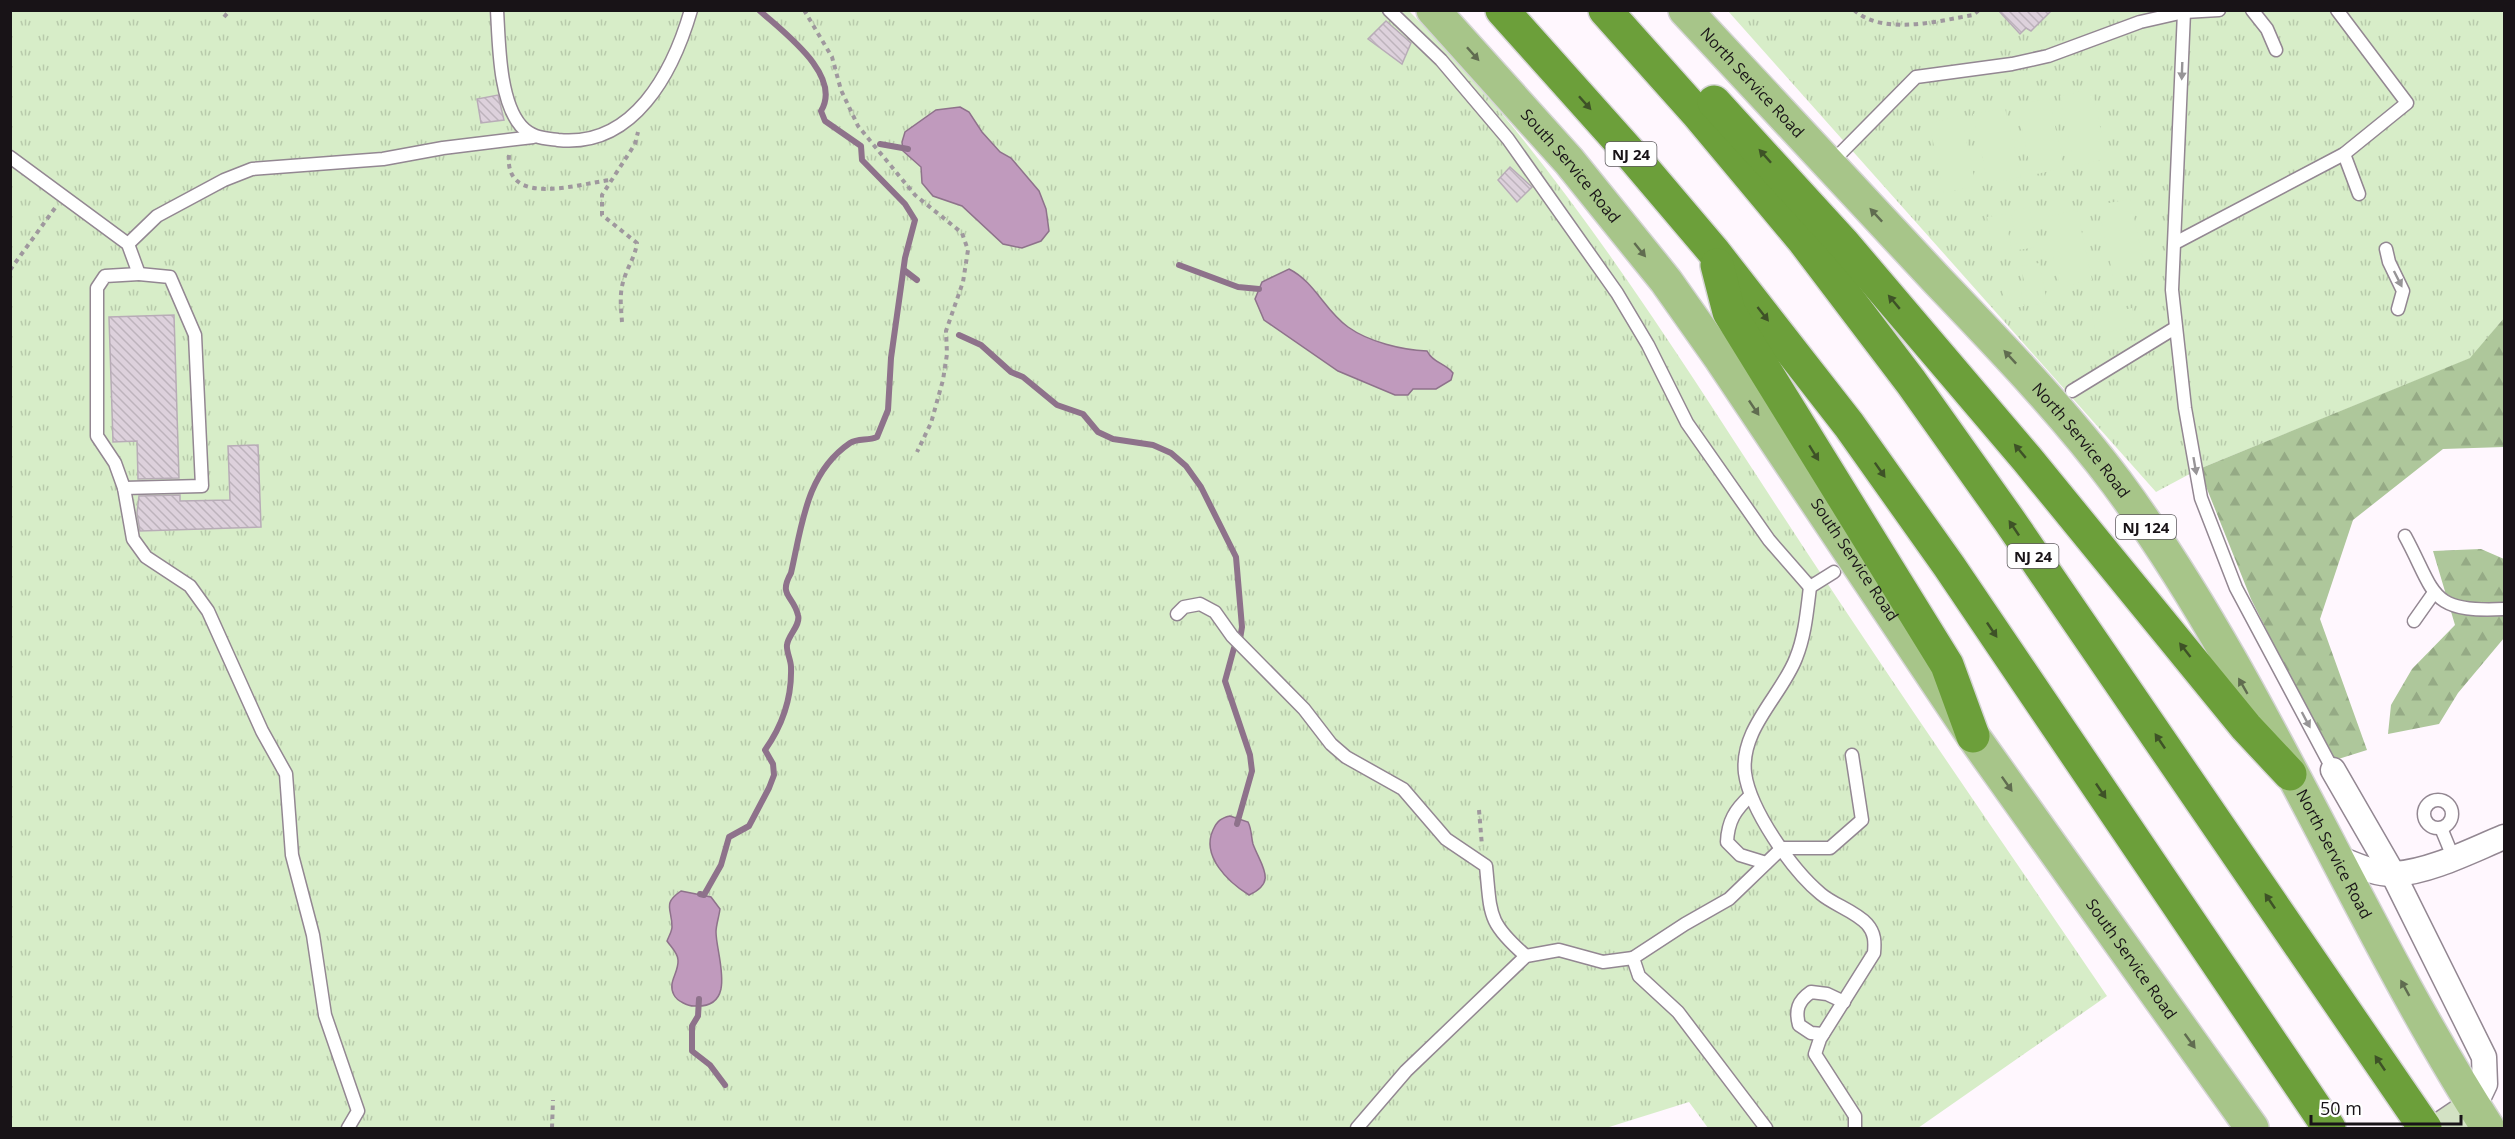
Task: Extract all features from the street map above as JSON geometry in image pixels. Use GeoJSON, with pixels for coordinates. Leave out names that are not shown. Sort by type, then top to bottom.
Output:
{"type":"FeatureCollection","features":[{"type":"Feature","properties":{"kind":"highway","name":"NJ 24"},"geometry":{"type":"LineString","coordinates":[[1502,10],[1630,153],[1714,252],[1849,425],[1949,566],[2329,1128]]}},
{"type":"Feature","properties":{"kind":"highway","name":"NJ 24"},"geometry":{"type":"LineString","coordinates":[[1605,10],[1697,113],[1804,241],[1911,382],[2009,520],[2456,1123]]}},
{"type":"Feature","properties":{"kind":"highway"},"geometry":{"type":"LineString","coordinates":[[1618,10],[1730,117],[1844,244],[2027,459],[2246,727],[2290,774]]}},
{"type":"Feature","properties":{"kind":"highway"},"geometry":{"type":"LineString","coordinates":[[1714,252],[1729,312],[1947,665],[1973,736]]}},
{"type":"Feature","properties":{"kind":"main road","name":"South Service Road"},"geometry":{"type":"LineString","coordinates":[[1433,10],[1569,161],[1665,281],[1721,359],[1973,736],[2252,1128]]}},
{"type":"Feature","properties":{"kind":"main road","name":"North Service Road"},"geometry":{"type":"LineString","coordinates":[[1685,10],[2015,363],[2116,483],[2190,594],[2290,774],[2333,856],[2456,1123]]}},
{"type":"Feature","properties":{"kind":"street"},"geometry":{"type":"LineString","coordinates":[[2333,770],[2393,874],[2484,1057],[2485,1084],[2456,1123]]}},
{"type":"Feature","properties":{"kind":"street"},"geometry":{"type":"LineString","coordinates":[[2333,856],[2365,868],[2393,874],[2431,866],[2505,837]]}},
{"type":"Feature","properties":{"kind":"lane"},"geometry":{"type":"LineString","coordinates":[[497,10],[500,59],[508,99],[519,125],[533,137]]}},
{"type":"Feature","properties":{"kind":"lane"},"geometry":{"type":"LineString","coordinates":[[128,244],[157,216],[224,180],[252,169],[383,159],[511,139],[533,137],[566,141],[591,138],[643,108],[661,85],[673,60],[691,10]]}},
{"type":"Feature","properties":{"kind":"lane"},"geometry":{"type":"LineString","coordinates":[[1389,10],[1441,60],[1509,139],[1617,293],[1648,345],[1687,423],[1764,534],[1810,587],[1805,627],[1796,659],[1748,746],[1745,771],[1750,796],[1794,869],[1822,895],[1866,923],[1875,938],[1874,953],[1823,1034],[1815,1054],[1856,1116],[1855,1128]]}},
{"type":"Feature","properties":{"kind":"lane"},"geometry":{"type":"LineString","coordinates":[[1829,165],[1916,77],[2012,64],[2048,56],[2114,30],[2170,13],[2219,10]]}},
{"type":"Feature","properties":{"kind":"lane"},"geometry":{"type":"LineString","coordinates":[[2252,10],[2267,29],[2276,50]]}},
{"type":"Feature","properties":{"kind":"lane"},"geometry":{"type":"LineString","coordinates":[[2184,12],[2172,290],[2185,408],[2201,498],[2236,588],[2333,770]]}},
{"type":"Feature","properties":{"kind":"lane"},"geometry":{"type":"LineString","coordinates":[[2175,243],[2344,154],[2407,103],[2339,13]]}},
{"type":"Feature","properties":{"kind":"lane"},"geometry":{"type":"LineString","coordinates":[[2344,154],[2359,194]]}},
{"type":"Feature","properties":{"kind":"lane"},"geometry":{"type":"LineString","coordinates":[[10,157],[65,195],[128,244],[139,274]]}},
{"type":"Feature","properties":{"kind":"lane"},"geometry":{"type":"LineString","coordinates":[[2386,249],[2389,262],[2403,291],[2398,309]]}},
{"type":"Feature","properties":{"kind":"lane"},"geometry":{"type":"LineString","coordinates":[[124,488],[202,486],[195,335],[170,277],[139,274],[105,276],[97,288],[98,436],[115,463],[124,488],[133,539],[146,557],[190,586],[208,611],[262,731],[286,774],[292,855],[313,935],[325,1015],[358,1111],[348,1128]]}},
{"type":"Feature","properties":{"kind":"lane"},"geometry":{"type":"LineString","coordinates":[[2072,391],[2175,328]]}},
{"type":"Feature","properties":{"kind":"lane"},"geometry":{"type":"LineString","coordinates":[[2405,536],[2433,594],[2459,608],[2505,609]]}},
{"type":"Feature","properties":{"kind":"lane"},"geometry":{"type":"LineString","coordinates":[[1810,587],[1834,572]]}},
{"type":"Feature","properties":{"kind":"lane"},"geometry":{"type":"LineString","coordinates":[[2414,621],[2433,594]]}},
{"type":"Feature","properties":{"kind":"lane"},"geometry":{"type":"LineString","coordinates":[[1177,614],[1184,607],[1200,604],[1215,612],[1232,636],[1304,709],[1338,750],[1346,757],[1403,789],[1446,839],[1465,854],[1484,864],[1490,913],[1506,938],[1526,956]]}},
{"type":"Feature","properties":{"kind":"lane"},"geometry":{"type":"LineString","coordinates":[[1357,1128],[1406,1071],[1506,978],[1526,956],[1559,950],[1603,962],[1633,958],[1729,899],[1782,848],[1830,848],[1862,820],[1852,755]]}},
{"type":"Feature","properties":{"kind":"lane"},"geometry":{"type":"LineString","coordinates":[[1750,796],[1737,808],[1727,825],[1727,842],[1740,855],[1766,863]]}},
{"type":"Feature","properties":{"kind":"lane"},"geometry":{"type":"LineString","coordinates":[[2441,828],[2453,857]]}},
{"type":"Feature","properties":{"kind":"lane"},"geometry":{"type":"LineString","coordinates":[[1633,958],[1639,976],[1678,1012],[1766,1128]]}},
{"type":"Feature","properties":{"kind":"lane"},"geometry":{"type":"LineString","coordinates":[[1823,1034],[1811,1034],[1799,1025],[1796,1014],[1800,1000],[1811,992],[1827,994],[1844,1002]]}},
{"type":"Feature","properties":{"kind":"path"},"geometry":{"type":"LineString","coordinates":[[224,17],[230,10]]}},
{"type":"Feature","properties":{"kind":"path"},"geometry":{"type":"LineString","coordinates":[[804,10],[832,57],[841,90],[858,126],[915,195],[962,232],[968,250],[963,282],[946,331],[947,354],[943,380],[931,423],[917,452]]}},
{"type":"Feature","properties":{"kind":"path"},"geometry":{"type":"LineString","coordinates":[[1854,10],[1860,16],[1879,22],[1901,24],[1972,15],[1979,10]]}},
{"type":"Feature","properties":{"kind":"path"},"geometry":{"type":"LineString","coordinates":[[622,322],[620,295],[624,278],[634,260],[637,243],[602,215],[602,195],[635,144],[643,108]]}},
{"type":"Feature","properties":{"kind":"path"},"geometry":{"type":"LineString","coordinates":[[511,139],[508,169],[515,182],[536,190],[610,180]]}},
{"type":"Feature","properties":{"kind":"path"},"geometry":{"type":"LineString","coordinates":[[10,270],[65,195]]}},
{"type":"Feature","properties":{"kind":"path"},"geometry":{"type":"LineString","coordinates":[[1479,810],[1484,864]]}},
{"type":"Feature","properties":{"kind":"path"},"geometry":{"type":"LineString","coordinates":[[552,1128],[553,1100]]}},
{"type":"Feature","properties":{"kind":"green space"},"geometry":{"type":"Polygon","coordinates":[[[10,11],[1409,11],[1466,72],[1520,136],[1620,269],[1879,661],[2107,996],[1918,1128],[1708,1128],[1689,1102],[1606,1128],[11,1128],[10,11]]]}},
{"type":"Feature","properties":{"kind":"green space"},"geometry":{"type":"Polygon","coordinates":[[[1728,11],[2504,11],[2504,318],[2471,358],[2199,469],[2156,492],[1728,11]]]}},
{"type":"Feature","properties":{"kind":"green space"},"geometry":{"type":"Polygon","coordinates":[[[2092,89],[2107,159],[2075,166],[2060,96],[2092,89]]]}},
{"type":"Feature","properties":{"kind":"green space"},"geometry":{"type":"Polygon","coordinates":[[[2049,98],[2064,168],[2032,175],[2017,105],[2049,98]]]}},
{"type":"Feature","properties":{"kind":"green space"},"geometry":{"type":"Polygon","coordinates":[[[2005,108],[2021,177],[1988,184],[1973,114],[2005,108]]]}},
{"type":"Feature","properties":{"kind":"green space"},"geometry":{"type":"Polygon","coordinates":[[[1961,116],[1976,186],[1944,193],[1929,123],[1961,116]]]}},
{"type":"Feature","properties":{"kind":"green space"},"geometry":{"type":"Polygon","coordinates":[[[2130,199],[2145,269],[2113,276],[2098,205],[2130,199]]]}},
{"type":"Feature","properties":{"kind":"green space"},"geometry":{"type":"Polygon","coordinates":[[[2029,207],[2037,247],[2018,250],[2011,211],[2029,207]]]}},
{"type":"Feature","properties":{"kind":"green space"},"geometry":{"type":"Polygon","coordinates":[[[2077,210],[2092,280],[2060,287],[2045,217],[2077,210]]]}},
{"type":"Feature","properties":{"kind":"green space"},"geometry":{"type":"Polygon","coordinates":[[[2005,214],[2012,253],[1994,257],[1987,217],[2005,214]]]}},
{"type":"Feature","properties":{"kind":"green space"},"geometry":{"type":"Polygon","coordinates":[[[2039,263],[2047,302],[2029,306],[2021,266],[2039,263]]]}},
{"type":"Feature","properties":{"kind":"green space"},"geometry":{"type":"Polygon","coordinates":[[[2016,267],[2024,306],[2006,310],[1998,270],[2016,267]]]}},
{"type":"Feature","properties":{"kind":"green space"},"geometry":{"type":"Polygon","coordinates":[[[2132,308],[2135,327],[2096,334],[2092,316],[2132,308]]]}},
{"type":"Feature","properties":{"kind":"green space"},"geometry":{"type":"Polygon","coordinates":[[[2504,318],[2504,447],[2443,449],[2353,520],[2320,619],[2367,750],[2332,761],[2251,599],[2199,469],[2470,358],[2504,318]]]}},
{"type":"Feature","properties":{"kind":"green space"},"geometry":{"type":"Polygon","coordinates":[[[2481,549],[2504,559],[2504,638],[2458,693],[2439,724],[2388,734],[2391,705],[2412,669],[2455,625],[2433,551],[2481,549]]]}},
{"type":"Feature","properties":{"kind":"shaded area"},"geometry":{"type":"Polygon","coordinates":[[[960,107],[969,112],[982,132],[1000,152],[1011,158],[1039,191],[1046,209],[1049,231],[1041,241],[1022,248],[1003,244],[962,206],[933,196],[922,183],[921,167],[903,151],[902,142],[905,132],[936,110],[960,107]]]}},
{"type":"Feature","properties":{"kind":"shaded area"},"geometry":{"type":"Polygon","coordinates":[[[1289,269],[1306,281],[1348,327],[1386,344],[1427,351],[1432,358],[1453,373],[1451,380],[1436,389],[1413,389],[1408,395],[1395,395],[1338,371],[1264,320],[1255,299],[1262,282],[1289,269]]]}},
{"type":"Feature","properties":{"kind":"shaded area"},"geometry":{"type":"Polygon","coordinates":[[[1230,816],[1248,822],[1253,844],[1265,873],[1263,885],[1249,895],[1225,876],[1214,859],[1211,849],[1210,840],[1213,830],[1220,820],[1230,816]]]}},
{"type":"Feature","properties":{"kind":"shaded area"},"geometry":{"type":"Polygon","coordinates":[[[681,891],[711,897],[720,909],[716,932],[721,966],[721,990],[716,999],[708,1005],[686,1004],[675,997],[672,990],[678,957],[667,941],[672,927],[669,907],[672,899],[681,891]]]}},
{"type":"Feature","properties":{"kind":"building"},"geometry":{"type":"Polygon","coordinates":[[[1998,10],[2052,10],[2031,31],[2026,28],[2020,34],[1998,10]]]}},
{"type":"Feature","properties":{"kind":"building"},"geometry":{"type":"Polygon","coordinates":[[[1386,21],[1411,43],[1402,64],[1368,39],[1386,21]]]}},
{"type":"Feature","properties":{"kind":"building"},"geometry":{"type":"Polygon","coordinates":[[[498,95],[504,120],[481,123],[477,99],[498,95]]]}},
{"type":"Feature","properties":{"kind":"building"},"geometry":{"type":"Polygon","coordinates":[[[1510,167],[1532,187],[1517,202],[1498,180],[1510,167]]]}},
{"type":"Feature","properties":{"kind":"building"},"geometry":{"type":"Polygon","coordinates":[[[174,315],[179,478],[138,479],[137,441],[113,442],[109,317],[174,315]]]}},
{"type":"Feature","properties":{"kind":"building"},"geometry":{"type":"Polygon","coordinates":[[[258,445],[261,527],[140,531],[137,513],[139,496],[180,495],[180,501],[230,500],[228,446],[258,445]]]}},
{"type":"Feature","properties":{"kind":"waterway"},"geometry":{"type":"LineString","coordinates":[[700,894],[704,895],[721,865],[729,837],[749,826],[774,775],[773,764],[765,750],[781,721],[788,700],[791,667],[787,645],[798,619],[796,608],[786,591],[787,581],[791,573],[808,501],[824,469],[835,455],[850,443],[877,437],[888,410],[891,358],[905,258],[915,220],[905,204],[862,160],[861,146],[825,121],[821,111],[826,97],[824,83],[817,69],[795,42],[759,10]]}},
{"type":"Feature","properties":{"kind":"waterway"},"geometry":{"type":"LineString","coordinates":[[880,144],[908,149]]}},
{"type":"Feature","properties":{"kind":"waterway"},"geometry":{"type":"LineString","coordinates":[[1179,265],[1238,287],[1259,289]]}},
{"type":"Feature","properties":{"kind":"waterway"},"geometry":{"type":"LineString","coordinates":[[904,270],[917,280]]}},
{"type":"Feature","properties":{"kind":"waterway"},"geometry":{"type":"LineString","coordinates":[[959,335],[981,345],[1011,372],[1023,377],[1057,405],[1083,414],[1098,432],[1113,439],[1153,445],[1171,453],[1186,466],[1201,487],[1236,557],[1242,627],[1240,639]]}},
{"type":"Feature","properties":{"kind":"waterway"},"geometry":{"type":"LineString","coordinates":[[1234,648],[1225,681],[1250,755],[1252,771],[1237,824]]}},
{"type":"Feature","properties":{"kind":"waterway"},"geometry":{"type":"LineString","coordinates":[[699,999],[698,1016],[692,1026],[692,1051],[710,1065],[725,1085]]}}]}
